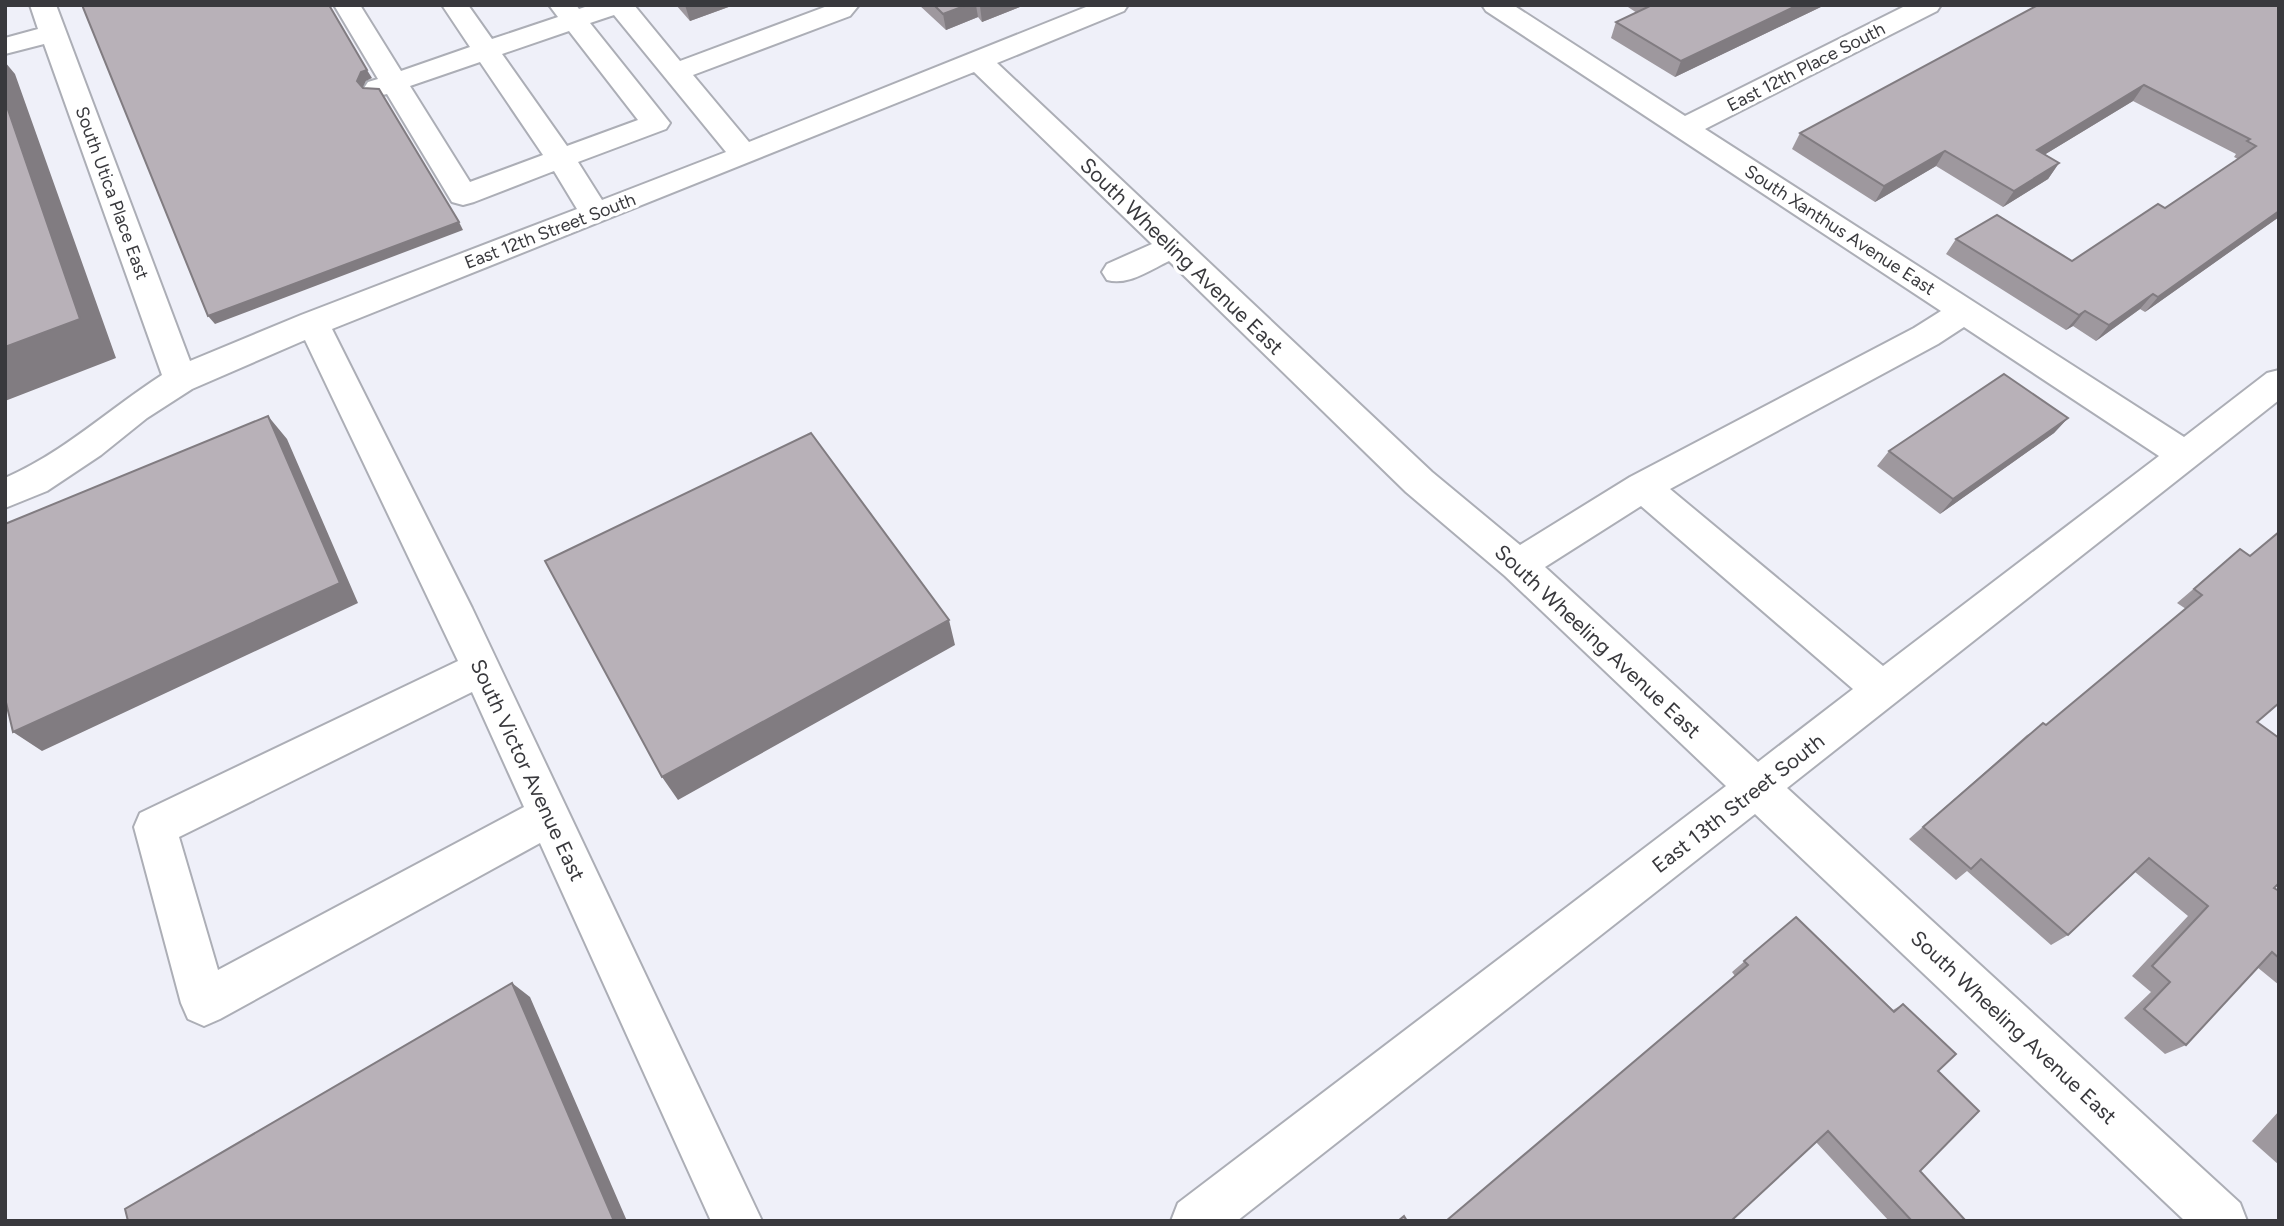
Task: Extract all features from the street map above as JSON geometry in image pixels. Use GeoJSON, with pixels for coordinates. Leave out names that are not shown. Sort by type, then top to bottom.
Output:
{"type":"FeatureCollection","features":[{"type":"Feature","properties":{"kind":"street","name":"South Utica Place East"},"geometry":{"type":"LineString","coordinates":[[43,5],[180,380]]}},
{"type":"Feature","properties":{"kind":"street"},"geometry":{"type":"LineString","coordinates":[[347,5],[386,85],[463,195],[656,123],[568,13]]}},
{"type":"Feature","properties":{"kind":"street"},"geometry":{"type":"LineString","coordinates":[[455,5],[561,159],[595,214]]}},
{"type":"Feature","properties":{"kind":"street"},"geometry":{"type":"LineString","coordinates":[[675,72],[841,10],[846,5]]}},
{"type":"Feature","properties":{"kind":"street","name":"East 12th Street South"},"geometry":{"type":"LineString","coordinates":[[5,494],[34,481],[89,446],[135,409],[180,380],[313,323],[744,155],[1115,5]]}},
{"type":"Feature","properties":{"kind":"street","name":"South Xanthus Avenue East"},"geometry":{"type":"LineString","coordinates":[[1495,5],[2185,455]]}},
{"type":"Feature","properties":{"kind":"street","name":"East 12th Place South"},"geometry":{"type":"LineString","coordinates":[[1684,128],[1928,5]]}},
{"type":"Feature","properties":{"kind":"street"},"geometry":{"type":"LineString","coordinates":[[386,85],[486,51],[568,13],[622,6],[744,155]]}},
{"type":"Feature","properties":{"kind":"street"},"geometry":{"type":"LineString","coordinates":[[5,46],[53,33]]}},
{"type":"Feature","properties":{"kind":"street","name":"South Wheeling Avenue East"},"geometry":{"type":"LineString","coordinates":[[977,59],[1419,482],[1518,565],[2222,1221]]}},
{"type":"Feature","properties":{"kind":"street"},"geometry":{"type":"LineString","coordinates":[[1118,272],[1173,247]]}},
{"type":"Feature","properties":{"kind":"street"},"geometry":{"type":"LineString","coordinates":[[1518,565],[1643,487],[1926,336],[1965,312]]}},
{"type":"Feature","properties":{"kind":"street","name":"South Victor Avenue East"},"geometry":{"type":"LineString","coordinates":[[313,323],[481,668],[737,1221]]}},
{"type":"Feature","properties":{"kind":"street","name":"East 13th Street South"},"geometry":{"type":"LineString","coordinates":[[1196,1221],[2279,382]]}},
{"type":"Feature","properties":{"kind":"street"},"geometry":{"type":"LineString","coordinates":[[1643,487],[1882,689]]}},
{"type":"Feature","properties":{"kind":"street"},"geometry":{"type":"LineString","coordinates":[[481,668],[155,827],[204,1003],[549,816]]}},
{"type":"Feature","properties":{"kind":"building"},"geometry":{"type":"Polygon","coordinates":[[[82,5],[329,5],[367,70],[361,72],[357,81],[363,88],[379,89],[459,222],[208,316],[82,5]]]}},
{"type":"Feature","properties":{"kind":"building"},"geometry":{"type":"Polygon","coordinates":[[[934,5],[967,5],[943,14],[934,5]]]}},
{"type":"Feature","properties":{"kind":"building"},"geometry":{"type":"Polygon","coordinates":[[[1652,5],[1798,5],[1681,61],[1616,22],[1652,5]]]}},
{"type":"Feature","properties":{"kind":"building"},"geometry":{"type":"Polygon","coordinates":[[[2038,5],[2279,5],[2279,211],[2158,297],[2153,294],[2109,325],[2085,311],[2079,315],[1956,239],[1997,215],[2072,261],[2158,204],[2165,208],[2235,161],[2256,146],[2247,141],[2250,139],[2144,85],[2037,150],[2059,163],[2014,191],[1945,151],[1884,186],[1800,133],[2038,5]]]}},
{"type":"Feature","properties":{"kind":"building"},"geometry":{"type":"Polygon","coordinates":[[[5,101],[80,319],[5,347],[5,101]]]}},
{"type":"Feature","properties":{"kind":"building"},"geometry":{"type":"Polygon","coordinates":[[[2004,374],[2068,418],[1953,499],[1889,451],[2004,374]]]}},
{"type":"Feature","properties":{"kind":"building"},"geometry":{"type":"Polygon","coordinates":[[[268,416],[340,583],[13,732],[5,698],[5,524],[268,416]]]}},
{"type":"Feature","properties":{"kind":"building"},"geometry":{"type":"Polygon","coordinates":[[[811,433],[949,620],[662,777],[545,561],[811,433]]]}},
{"type":"Feature","properties":{"kind":"building"},"geometry":{"type":"Polygon","coordinates":[[[2279,532],[2279,703],[2257,722],[2279,738],[2279,883],[2274,888],[2279,891],[2279,958],[2272,952],[2186,1045],[2144,1009],[2170,982],[2152,966],[2208,906],[2149,858],[2068,935],[1981,859],[1971,869],[1923,827],[2043,723],[2046,725],[2202,595],[2194,589],[2240,549],[2250,556],[2279,532]]]}},
{"type":"Feature","properties":{"kind":"building"},"geometry":{"type":"Polygon","coordinates":[[[1796,917],[1894,1012],[1903,1004],[1956,1054],[1938,1071],[1979,1111],[1920,1171],[1966,1221],[1912,1221],[1828,1131],[1731,1221],[1446,1221],[1748,965],[1744,961],[1796,917]]]}},
{"type":"Feature","properties":{"kind":"building"},"geometry":{"type":"Polygon","coordinates":[[[512,983],[614,1221],[128,1221],[125,1209],[512,983]]]}}]}
